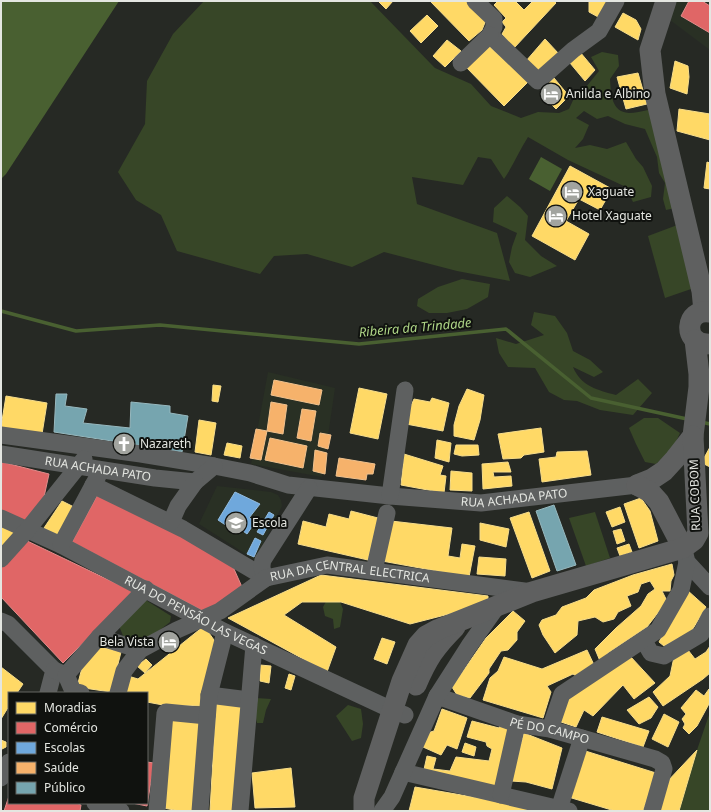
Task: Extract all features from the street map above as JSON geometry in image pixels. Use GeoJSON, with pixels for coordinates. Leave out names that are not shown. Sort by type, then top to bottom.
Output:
{"type":"FeatureCollection","features":[{"type":"Feature","properties":{"kind":"main road"},"geometry":{"type":"LineString","coordinates":[[664,8],[650,50],[654,94],[707,311]]}},
{"type":"Feature","properties":{"kind":"main road","name":"RUA COBOM"},"geometry":{"type":"LineString","coordinates":[[685,555],[698,533],[693,436],[699,380],[705,343],[690,331],[691,321],[696,314],[707,311]]}},
{"type":"Feature","properties":{"kind":"main road"},"geometry":{"type":"LineString","coordinates":[[371,811],[398,712],[402,681],[418,645],[431,633],[532,592],[685,555],[658,502],[650,492],[645,482],[670,465],[693,436]]}},
{"type":"Feature","properties":{"kind":"main road"},"geometry":{"type":"LineString","coordinates":[[364,811],[364,798],[398,712]]}},
{"type":"Feature","properties":{"kind":"street"},"geometry":{"type":"LineString","coordinates":[[461,63],[490,35],[494,27],[494,19],[475,1]]}},
{"type":"Feature","properties":{"kind":"street"},"geometry":{"type":"LineString","coordinates":[[490,35],[538,81],[573,50],[599,31],[616,1]]}},
{"type":"Feature","properties":{"kind":"street"},"geometry":{"type":"LineString","coordinates":[[374,571],[388,504],[405,390]]}},
{"type":"Feature","properties":{"kind":"street","name":"RUA ACHADA PATO"},"geometry":{"type":"LineString","coordinates":[[1,435],[141,454],[214,466],[250,473],[288,485],[388,504],[481,503],[645,482]]}},
{"type":"Feature","properties":{"kind":"street"},"geometry":{"type":"LineString","coordinates":[[1,559],[28,529],[94,448]]}},
{"type":"Feature","properties":{"kind":"street","name":"RUA ACHADA PATO"},"geometry":{"type":"LineString","coordinates":[[1,454],[155,478],[194,482]]}},
{"type":"Feature","properties":{"kind":"street"},"geometry":{"type":"LineString","coordinates":[[171,522],[178,506],[194,482],[214,466]]}},
{"type":"Feature","properties":{"kind":"street"},"geometry":{"type":"LineString","coordinates":[[61,545],[101,470]]}},
{"type":"Feature","properties":{"kind":"street","name":"RUA ACHADA PATO"},"geometry":{"type":"LineString","coordinates":[[93,485],[171,522],[266,578]]}},
{"type":"Feature","properties":{"kind":"street"},"geometry":{"type":"LineString","coordinates":[[266,578],[262,571],[261,565],[263,560],[308,488]]}},
{"type":"Feature","properties":{"kind":"street","name":"RUA DO PENSÃO LAS VEGAS"},"geometry":{"type":"LineString","coordinates":[[1,518],[61,545],[225,632],[398,712]]}},
{"type":"Feature","properties":{"kind":"street"},"geometry":{"type":"LineString","coordinates":[[685,555],[710,569]]}},
{"type":"Feature","properties":{"kind":"street"},"geometry":{"type":"LineString","coordinates":[[685,555],[710,587]]}},
{"type":"Feature","properties":{"kind":"street"},"geometry":{"type":"LineString","coordinates":[[550,729],[562,694],[644,641],[658,630],[681,590],[685,555]]}},
{"type":"Feature","properties":{"kind":"street","name":"RUA DA CENTRAL ELECTRICA"},"geometry":{"type":"LineString","coordinates":[[118,692],[124,671],[140,650],[177,630],[226,607],[266,578],[327,565],[532,592]]}},
{"type":"Feature","properties":{"kind":"street"},"geometry":{"type":"LineString","coordinates":[[49,692],[60,673],[100,637],[146,589]]}},
{"type":"Feature","properties":{"kind":"street"},"geometry":{"type":"LineString","coordinates":[[382,811],[392,797],[437,696],[469,646],[498,605]]}},
{"type":"Feature","properties":{"kind":"street"},"geometry":{"type":"LineString","coordinates":[[644,641],[651,653],[664,656],[701,634],[710,616]]}},
{"type":"Feature","properties":{"kind":"street"},"geometry":{"type":"LineString","coordinates":[[1,621],[8,624],[60,673],[73,691],[77,692]]}},
{"type":"Feature","properties":{"kind":"street"},"geometry":{"type":"LineString","coordinates":[[200,811],[209,695],[225,632]]}},
{"type":"Feature","properties":{"kind":"street"},"geometry":{"type":"LineString","coordinates":[[100,637],[140,650]]}},
{"type":"Feature","properties":{"kind":"street"},"geometry":{"type":"LineString","coordinates":[[240,811],[254,645]]}},
{"type":"Feature","properties":{"kind":"street"},"geometry":{"type":"LineString","coordinates":[[209,695],[249,700]]}},
{"type":"Feature","properties":{"kind":"street","name":"PÉ DO CAMPO"},"geometry":{"type":"LineString","coordinates":[[437,696],[517,724],[550,729],[655,759],[662,763],[664,769],[652,811]]}},
{"type":"Feature","properties":{"kind":"street"},"geometry":{"type":"LineString","coordinates":[[157,811],[165,713],[207,716]]}},
{"type":"Feature","properties":{"kind":"street"},"geometry":{"type":"LineString","coordinates":[[501,795],[517,724]]}},
{"type":"Feature","properties":{"kind":"street"},"geometry":{"type":"LineString","coordinates":[[403,772],[564,810],[582,738]]}},
{"type":"Feature","properties":{"kind":"street"},"geometry":{"type":"LineString","coordinates":[[1,778],[8,765]]}},
{"type":"Feature","properties":{"kind":"street"},"geometry":{"type":"LineString","coordinates":[[98,804],[121,811]]}},
{"type":"Feature","properties":{"kind":"shaded area"},"geometry":{"type":"Polygon","coordinates":[[[1,1],[119,1],[6,174],[1,179],[1,1]]]}},
{"type":"Feature","properties":{"kind":"shaded area"},"geometry":{"type":"Polygon","coordinates":[[[204,1],[370,1],[435,68],[471,84],[491,106],[521,118],[538,112],[559,113],[569,109],[575,96],[586,87],[599,71],[591,57],[602,52],[618,55],[619,66],[610,79],[613,101],[615,105],[623,112],[631,113],[648,110],[654,122],[675,208],[666,210],[663,199],[665,183],[659,173],[657,157],[645,129],[625,124],[608,116],[597,119],[584,111],[576,118],[589,125],[583,139],[575,148],[590,145],[607,149],[626,142],[636,159],[643,167],[652,186],[651,197],[633,202],[626,187],[568,160],[528,137],[504,179],[491,159],[478,157],[463,185],[412,177],[417,204],[497,233],[510,281],[457,271],[384,252],[352,267],[307,254],[274,256],[260,274],[177,251],[161,215],[136,200],[118,172],[145,124],[147,81],[173,34],[204,1]]]}},
{"type":"Feature","properties":{"kind":"shaded area"},"geometry":{"type":"Polygon","coordinates":[[[666,1],[710,1],[710,50],[662,14],[666,1]]]}},
{"type":"Feature","properties":{"kind":"shaded area"},"geometry":{"type":"Polygon","coordinates":[[[541,157],[562,169],[550,191],[529,179],[541,157]]]}},
{"type":"Feature","properties":{"kind":"shaded area"},"geometry":{"type":"Polygon","coordinates":[[[507,196],[528,216],[525,240],[541,256],[557,266],[530,277],[515,273],[509,262],[517,233],[493,222],[494,208],[507,196]]]}},
{"type":"Feature","properties":{"kind":"shaded area"},"geometry":{"type":"Polygon","coordinates":[[[680,224],[694,288],[665,298],[648,236],[680,224]]]}},
{"type":"Feature","properties":{"kind":"shaded area"},"geometry":{"type":"Polygon","coordinates":[[[462,279],[490,284],[488,297],[467,309],[447,313],[429,313],[417,306],[418,299],[438,287],[462,279]]]}},
{"type":"Feature","properties":{"kind":"shaded area"},"geometry":{"type":"Polygon","coordinates":[[[534,312],[555,316],[567,333],[573,351],[590,360],[603,372],[594,377],[573,367],[580,379],[585,383],[596,389],[616,395],[638,379],[652,393],[633,415],[600,410],[577,401],[564,400],[549,392],[535,368],[508,367],[499,353],[496,338],[516,344],[544,335],[531,325],[534,312]]]}},
{"type":"Feature","properties":{"kind":"shaded area"},"geometry":{"type":"Polygon","coordinates":[[[268,372],[335,388],[322,477],[251,464],[268,372]]]}},
{"type":"Feature","properties":{"kind":"shaded area"},"geometry":{"type":"Polygon","coordinates":[[[644,418],[658,418],[680,433],[673,448],[656,464],[645,462],[629,428],[644,418]]]}},
{"type":"Feature","properties":{"kind":"shaded area","name":"Escola"},"geometry":{"type":"Polygon","coordinates":[[[217,486],[271,492],[278,495],[281,500],[282,506],[255,560],[199,524],[217,486]]]}},
{"type":"Feature","properties":{"kind":"shaded area"},"geometry":{"type":"Polygon","coordinates":[[[595,512],[610,558],[586,566],[569,518],[595,512]]]}},
{"type":"Feature","properties":{"kind":"shaded area"},"geometry":{"type":"Polygon","coordinates":[[[329,596],[338,597],[343,609],[340,627],[334,629],[333,619],[325,616],[323,607],[329,596]]]}},
{"type":"Feature","properties":{"kind":"shaded area"},"geometry":{"type":"Polygon","coordinates":[[[144,599],[171,616],[170,622],[147,640],[124,638],[119,626],[144,599]]]}},
{"type":"Feature","properties":{"kind":"shaded area"},"geometry":{"type":"Polygon","coordinates":[[[256,698],[271,699],[266,710],[263,723],[257,723],[254,710],[256,698]]]}},
{"type":"Feature","properties":{"kind":"shaded area"},"geometry":{"type":"Polygon","coordinates":[[[348,705],[361,709],[363,724],[361,738],[352,741],[336,716],[348,705]]]}},
{"type":"Feature","properties":{"kind":"shaded area"},"geometry":{"type":"Polygon","coordinates":[[[710,712],[710,811],[658,811],[665,784],[697,750],[710,712]]]}},
{"type":"Feature","properties":{"kind":"building: Moradias"},"geometry":{"type":"Polygon","coordinates":[[[378,1],[393,1],[386,9],[378,1]]]}},
{"type":"Feature","properties":{"kind":"building: Moradias"},"geometry":{"type":"Polygon","coordinates":[[[430,1],[468,1],[486,20],[482,30],[469,41],[430,1]]]}},
{"type":"Feature","properties":{"kind":"building: Moradias"},"geometry":{"type":"Polygon","coordinates":[[[498,1],[515,1],[524,10],[533,1],[554,1],[556,3],[514,48],[502,34],[506,27],[502,22],[506,18],[494,5],[498,1]]]}},
{"type":"Feature","properties":{"kind":"building: Moradias"},"geometry":{"type":"Polygon","coordinates":[[[589,1],[607,1],[600,18],[589,12],[589,1]]]}},
{"type":"Feature","properties":{"kind":"building: Moradias"},"geometry":{"type":"Polygon","coordinates":[[[623,13],[636,20],[641,29],[638,40],[615,27],[623,13]]]}},
{"type":"Feature","properties":{"kind":"building: Moradias"},"geometry":{"type":"Polygon","coordinates":[[[427,15],[438,26],[421,43],[410,31],[427,15]]]}},
{"type":"Feature","properties":{"kind":"building: Moradias"},"geometry":{"type":"Polygon","coordinates":[[[545,39],[559,54],[537,72],[526,61],[545,39]]]}},
{"type":"Feature","properties":{"kind":"building: Moradias"},"geometry":{"type":"Polygon","coordinates":[[[447,40],[461,51],[445,67],[433,56],[447,40]]]}},
{"type":"Feature","properties":{"kind":"building: Moradias"},"geometry":{"type":"Polygon","coordinates":[[[487,44],[528,82],[504,106],[465,66],[487,44]]]}},
{"type":"Feature","properties":{"kind":"building: Moradias"},"geometry":{"type":"Polygon","coordinates":[[[580,52],[595,70],[585,81],[570,63],[580,52]]]}},
{"type":"Feature","properties":{"kind":"building: Moradias"},"geometry":{"type":"Polygon","coordinates":[[[675,61],[688,66],[689,77],[687,94],[670,88],[675,61]]]}},
{"type":"Feature","properties":{"kind":"building: Moradias"},"geometry":{"type":"Polygon","coordinates":[[[638,73],[647,104],[626,109],[617,77],[638,73]]]}},
{"type":"Feature","properties":{"kind":"building: Moradias"},"geometry":{"type":"Polygon","coordinates":[[[554,78],[569,96],[556,109],[540,93],[554,78]]]}},
{"type":"Feature","properties":{"kind":"building: Moradias"},"geometry":{"type":"Polygon","coordinates":[[[679,109],[710,114],[710,140],[677,131],[679,109]]]}},
{"type":"Feature","properties":{"kind":"building: Moradias"},"geometry":{"type":"Polygon","coordinates":[[[707,162],[710,163],[710,189],[704,188],[707,162]]]}},
{"type":"Feature","properties":{"kind":"building: Moradias","name":"Hotel Xaguate"},"geometry":{"type":"Polygon","coordinates":[[[570,166],[612,189],[600,210],[579,199],[566,221],[589,234],[575,260],[532,236],[570,166]]]}},
{"type":"Feature","properties":{"kind":"building: Moradias"},"geometry":{"type":"Polygon","coordinates":[[[213,385],[221,386],[218,402],[212,401],[213,385]]]}},
{"type":"Feature","properties":{"kind":"building: Moradias"},"geometry":{"type":"Polygon","coordinates":[[[359,388],[387,394],[378,439],[350,433],[359,388]]]}},
{"type":"Feature","properties":{"kind":"building: Moradias"},"geometry":{"type":"Polygon","coordinates":[[[467,389],[484,395],[480,420],[474,440],[454,436],[454,425],[459,406],[467,389]]]}},
{"type":"Feature","properties":{"kind":"building: Moradias"},"geometry":{"type":"Polygon","coordinates":[[[6,396],[47,403],[42,434],[1,427],[6,396]]]}},
{"type":"Feature","properties":{"kind":"building: Moradias"},"geometry":{"type":"Polygon","coordinates":[[[432,398],[449,403],[443,431],[406,424],[414,399],[430,402],[432,398]]]}},
{"type":"Feature","properties":{"kind":"building: Moradias"},"geometry":{"type":"Polygon","coordinates":[[[199,420],[216,423],[211,455],[195,452],[199,420]]]}},
{"type":"Feature","properties":{"kind":"building: Moradias"},"geometry":{"type":"Polygon","coordinates":[[[541,428],[544,452],[524,455],[521,458],[503,459],[498,434],[541,428]]]}},
{"type":"Feature","properties":{"kind":"building: Moradias"},"geometry":{"type":"Polygon","coordinates":[[[437,440],[451,443],[449,462],[435,458],[437,440]]]}},
{"type":"Feature","properties":{"kind":"building: Moradias"},"geometry":{"type":"Polygon","coordinates":[[[227,443],[242,446],[240,458],[224,455],[227,443]]]}},
{"type":"Feature","properties":{"kind":"building: Moradias"},"geometry":{"type":"Polygon","coordinates":[[[456,445],[478,445],[479,455],[462,456],[454,454],[456,445]]]}},
{"type":"Feature","properties":{"kind":"building: Moradias"},"geometry":{"type":"Polygon","coordinates":[[[710,447],[710,467],[704,464],[704,458],[710,447]]]}},
{"type":"Feature","properties":{"kind":"building: Moradias"},"geometry":{"type":"Polygon","coordinates":[[[587,451],[591,475],[542,482],[539,459],[556,457],[557,452],[587,451]]]}},
{"type":"Feature","properties":{"kind":"building: Moradias"},"geometry":{"type":"Polygon","coordinates":[[[404,454],[443,466],[440,475],[446,476],[444,493],[401,485],[404,454]]]}},
{"type":"Feature","properties":{"kind":"building: Moradias"},"geometry":{"type":"Polygon","coordinates":[[[508,462],[511,472],[493,472],[494,477],[511,476],[512,486],[483,489],[482,464],[508,462]]]}},
{"type":"Feature","properties":{"kind":"building: Moradias"},"geometry":{"type":"Polygon","coordinates":[[[451,471],[472,473],[472,491],[450,490],[451,471]]]}},
{"type":"Feature","properties":{"kind":"building: Moradias"},"geometry":{"type":"Polygon","coordinates":[[[641,498],[650,511],[658,541],[639,548],[624,504],[641,498]]]}},
{"type":"Feature","properties":{"kind":"building: Moradias"},"geometry":{"type":"Polygon","coordinates":[[[62,501],[74,507],[61,537],[44,528],[62,501]]]}},
{"type":"Feature","properties":{"kind":"building: Moradias"},"geometry":{"type":"Polygon","coordinates":[[[620,507],[625,522],[612,527],[606,512],[620,507]]]}},
{"type":"Feature","properties":{"kind":"building: Moradias"},"geometry":{"type":"Polygon","coordinates":[[[351,511],[378,518],[368,560],[298,544],[303,521],[326,527],[329,514],[349,519],[351,511]]]}},
{"type":"Feature","properties":{"kind":"building: Moradias"},"geometry":{"type":"Polygon","coordinates":[[[529,512],[550,571],[532,578],[510,518],[529,512]]]}},
{"type":"Feature","properties":{"kind":"building: Moradias"},"geometry":{"type":"Polygon","coordinates":[[[391,521],[452,528],[448,556],[460,558],[462,544],[475,546],[469,577],[382,561],[391,521]]]}},
{"type":"Feature","properties":{"kind":"building: Moradias"},"geometry":{"type":"Polygon","coordinates":[[[480,523],[509,529],[506,547],[480,540],[480,523]]]}},
{"type":"Feature","properties":{"kind":"building: Moradias"},"geometry":{"type":"Polygon","coordinates":[[[1,526],[15,532],[1,550],[1,526]]]}},
{"type":"Feature","properties":{"kind":"building: Moradias"},"geometry":{"type":"Polygon","coordinates":[[[621,529],[625,541],[617,544],[613,531],[621,529]]]}},
{"type":"Feature","properties":{"kind":"building: Moradias"},"geometry":{"type":"Polygon","coordinates":[[[629,544],[632,552],[620,556],[617,548],[629,544]]]}},
{"type":"Feature","properties":{"kind":"building: Moradias"},"geometry":{"type":"Polygon","coordinates":[[[479,557],[506,559],[505,576],[477,574],[479,557]]]}},
{"type":"Feature","properties":{"kind":"building: Moradias"},"geometry":{"type":"Polygon","coordinates":[[[672,564],[674,575],[671,581],[670,591],[662,591],[667,601],[647,627],[608,653],[600,661],[595,649],[641,606],[648,594],[655,589],[650,581],[641,584],[638,592],[627,596],[631,606],[618,612],[614,619],[603,622],[595,617],[578,621],[577,635],[555,653],[543,635],[539,625],[542,620],[556,615],[562,607],[586,598],[594,590],[633,575],[672,564]]]}},
{"type":"Feature","properties":{"kind":"building: Moradias"},"geometry":{"type":"Polygon","coordinates":[[[321,575],[488,596],[488,604],[410,624],[341,602],[302,602],[284,615],[336,647],[327,672],[228,618],[321,575]]]}},
{"type":"Feature","properties":{"kind":"building: Moradias"},"geometry":{"type":"Polygon","coordinates":[[[687,590],[706,607],[691,632],[664,646],[659,642],[687,590]]]}},
{"type":"Feature","properties":{"kind":"building: Moradias"},"geometry":{"type":"Polygon","coordinates":[[[513,611],[525,621],[517,632],[517,640],[508,650],[501,651],[489,669],[489,673],[470,698],[457,695],[452,687],[486,638],[513,611]]]}},
{"type":"Feature","properties":{"kind":"building: Moradias"},"geometry":{"type":"Polygon","coordinates":[[[204,626],[219,647],[204,706],[163,705],[148,702],[148,692],[125,692],[128,676],[138,679],[204,626]]]}},
{"type":"Feature","properties":{"kind":"building: Moradias"},"geometry":{"type":"Polygon","coordinates":[[[382,638],[395,642],[387,664],[374,659],[382,638]]]}},
{"type":"Feature","properties":{"kind":"building: Moradias"},"geometry":{"type":"Polygon","coordinates":[[[710,646],[710,673],[663,706],[653,692],[670,676],[674,657],[688,650],[695,659],[706,652],[710,646]]]}},
{"type":"Feature","properties":{"kind":"building: Moradias"},"geometry":{"type":"Polygon","coordinates":[[[101,647],[121,652],[111,692],[77,687],[83,664],[101,647]]]}},
{"type":"Feature","properties":{"kind":"building: Moradias"},"geometry":{"type":"Polygon","coordinates":[[[587,650],[595,667],[578,677],[573,674],[547,686],[551,692],[543,718],[483,700],[490,678],[498,671],[504,657],[542,669],[587,650]]]}},
{"type":"Feature","properties":{"kind":"building: Moradias"},"geometry":{"type":"Polygon","coordinates":[[[630,656],[655,683],[634,699],[623,685],[593,716],[584,710],[576,727],[558,721],[567,696],[630,656]]]}},
{"type":"Feature","properties":{"kind":"building: Moradias"},"geometry":{"type":"Polygon","coordinates":[[[146,659],[152,665],[145,673],[137,666],[146,659]]]}},
{"type":"Feature","properties":{"kind":"building: Moradias"},"geometry":{"type":"Polygon","coordinates":[[[260,665],[271,666],[269,683],[260,681],[260,665]]]}},
{"type":"Feature","properties":{"kind":"building: Moradias"},"geometry":{"type":"Polygon","coordinates":[[[1,667],[23,684],[18,692],[8,692],[8,708],[1,719],[1,667]]]}},
{"type":"Feature","properties":{"kind":"building: Moradias"},"geometry":{"type":"Polygon","coordinates":[[[289,674],[295,676],[291,690],[285,688],[289,674]]]}},
{"type":"Feature","properties":{"kind":"building: Moradias"},"geometry":{"type":"Polygon","coordinates":[[[709,689],[710,702],[697,726],[689,734],[683,728],[685,724],[682,719],[686,714],[681,708],[696,690],[704,696],[709,689]]]}},
{"type":"Feature","properties":{"kind":"building: Moradias"},"geometry":{"type":"Polygon","coordinates":[[[649,697],[658,707],[651,718],[639,724],[627,710],[649,697]]]}},
{"type":"Feature","properties":{"kind":"building: Moradias"},"geometry":{"type":"Polygon","coordinates":[[[216,702],[247,705],[236,811],[210,811],[216,702]]]}},
{"type":"Feature","properties":{"kind":"building: Moradias"},"geometry":{"type":"Polygon","coordinates":[[[442,709],[467,718],[457,749],[447,745],[441,755],[423,747],[427,733],[434,731],[442,709]]]}},
{"type":"Feature","properties":{"kind":"building: Moradias"},"geometry":{"type":"Polygon","coordinates":[[[664,714],[679,722],[668,747],[652,739],[664,714]]]}},
{"type":"Feature","properties":{"kind":"building: Moradias"},"geometry":{"type":"Polygon","coordinates":[[[602,717],[649,731],[643,747],[597,732],[602,717]]]}},
{"type":"Feature","properties":{"kind":"building: Moradias"},"geometry":{"type":"Polygon","coordinates":[[[168,718],[204,721],[196,811],[180,811],[163,808],[168,718]]]}},
{"type":"Feature","properties":{"kind":"building: Moradias"},"geometry":{"type":"Polygon","coordinates":[[[472,721],[499,728],[501,722],[513,726],[498,791],[423,774],[427,756],[436,758],[433,769],[450,771],[456,757],[489,761],[492,749],[487,746],[486,742],[467,737],[472,721]]]}},
{"type":"Feature","properties":{"kind":"building: Moradias"},"geometry":{"type":"Polygon","coordinates":[[[524,733],[562,748],[552,789],[526,782],[511,781],[524,733]]]}},
{"type":"Feature","properties":{"kind":"building: Moradias"},"geometry":{"type":"Polygon","coordinates":[[[1,740],[6,742],[6,747],[2,749],[1,748],[1,740]]]}},
{"type":"Feature","properties":{"kind":"building: Moradias"},"geometry":{"type":"Polygon","coordinates":[[[465,743],[476,747],[474,756],[462,752],[465,743]]]}},
{"type":"Feature","properties":{"kind":"building: Moradias"},"geometry":{"type":"Polygon","coordinates":[[[579,749],[656,773],[643,811],[615,811],[565,796],[579,749]]]}},
{"type":"Feature","properties":{"kind":"building: Moradias"},"geometry":{"type":"Polygon","coordinates":[[[697,750],[679,811],[658,811],[665,784],[697,750]]]}},
{"type":"Feature","properties":{"kind":"building: Moradias"},"geometry":{"type":"Polygon","coordinates":[[[291,768],[295,807],[255,808],[252,773],[291,768]]]}},
{"type":"Feature","properties":{"kind":"building: Moradias"},"geometry":{"type":"Polygon","coordinates":[[[415,787],[508,803],[541,811],[409,811],[415,787]]]}},
{"type":"Feature","properties":{"kind":"building: Comércio"},"geometry":{"type":"Polygon","coordinates":[[[689,1],[702,1],[710,6],[710,33],[681,16],[689,1]]]}},
{"type":"Feature","properties":{"kind":"building: Comércio"},"geometry":{"type":"Polygon","coordinates":[[[2,462],[49,474],[44,497],[27,522],[1,510],[2,462]]]}},
{"type":"Feature","properties":{"kind":"building: Comércio"},"geometry":{"type":"Polygon","coordinates":[[[99,492],[230,560],[242,587],[205,612],[72,542],[99,492]]]}},
{"type":"Feature","properties":{"kind":"building: Comércio"},"geometry":{"type":"Polygon","coordinates":[[[21,538],[134,592],[63,663],[1,597],[1,564],[21,538]]]}},
{"type":"Feature","properties":{"kind":"building: Comércio"},"geometry":{"type":"Polygon","coordinates":[[[148,762],[154,763],[148,800],[148,762]]]}},
{"type":"Feature","properties":{"kind":"building: Comércio"},"geometry":{"type":"Polygon","coordinates":[[[8,799],[8,804],[81,805],[80,811],[4,811],[8,799]]]}},
{"type":"Feature","properties":{"kind":"building: Comércio"},"geometry":{"type":"Polygon","coordinates":[[[137,804],[147,804],[147,806],[137,804]]]}},
{"type":"Feature","properties":{"kind":"building: Escolas"},"geometry":{"type":"Polygon","coordinates":[[[235,492],[260,504],[249,518],[256,521],[247,534],[232,523],[230,528],[218,520],[235,492]]]}},
{"type":"Feature","properties":{"kind":"building: Escolas"},"geometry":{"type":"Polygon","coordinates":[[[269,512],[274,515],[263,535],[257,532],[269,512]]]}},
{"type":"Feature","properties":{"kind":"building: Escolas"},"geometry":{"type":"Polygon","coordinates":[[[255,538],[261,541],[254,557],[247,554],[255,538]]]}},
{"type":"Feature","properties":{"kind":"building: Saúde"},"geometry":{"type":"Polygon","coordinates":[[[274,380],[322,390],[319,405],[271,395],[274,380]]]}},
{"type":"Feature","properties":{"kind":"building: Saúde"},"geometry":{"type":"Polygon","coordinates":[[[271,402],[287,405],[283,434],[267,431],[271,402]]]}},
{"type":"Feature","properties":{"kind":"building: Saúde"},"geometry":{"type":"Polygon","coordinates":[[[302,409],[316,411],[311,441],[297,438],[302,409]]]}},
{"type":"Feature","properties":{"kind":"building: Saúde"},"geometry":{"type":"Polygon","coordinates":[[[256,429],[267,431],[261,460],[250,458],[256,429]]]}},
{"type":"Feature","properties":{"kind":"building: Saúde"},"geometry":{"type":"Polygon","coordinates":[[[320,433],[331,435],[328,449],[318,446],[320,433]]]}},
{"type":"Feature","properties":{"kind":"building: Saúde"},"geometry":{"type":"Polygon","coordinates":[[[270,438],[307,446],[303,468],[265,460],[270,438]]]}},
{"type":"Feature","properties":{"kind":"building: Saúde"},"geometry":{"type":"Polygon","coordinates":[[[315,450],[327,453],[325,474],[313,471],[315,450]]]}},
{"type":"Feature","properties":{"kind":"building: Saúde"},"geometry":{"type":"Polygon","coordinates":[[[339,458],[375,464],[373,474],[367,474],[366,480],[336,476],[339,458]]]}},
{"type":"Feature","properties":{"kind":"building: Público"},"geometry":{"type":"Polygon","coordinates":[[[56,394],[67,394],[65,406],[87,409],[83,423],[130,428],[131,402],[170,406],[170,413],[188,416],[182,452],[54,432],[56,394]]]}},
{"type":"Feature","properties":{"kind":"building: Público"},"geometry":{"type":"Polygon","coordinates":[[[554,505],[576,565],[557,571],[536,511],[554,505]]]}},
{"type":"Feature","properties":{"kind":"waterway","name":"Ribeira da Trindade"},"geometry":{"type":"LineString","coordinates":[[1,311],[76,331],[160,325],[359,344],[506,329],[591,398],[687,419]]}},
{"type":"Feature","properties":{"kind":"waterway","name":"Ribeira da Trindade"},"geometry":{"type":"LineString","coordinates":[[701,422],[710,424]]}},
{"type":"Feature","properties":{"kind":"place","name":"Anilda e Albino"},"geometry":{"type":"Point","coordinates":[551,94]}},
{"type":"Feature","properties":{"kind":"place","name":"Xaguate"},"geometry":{"type":"Point","coordinates":[572,192]}},
{"type":"Feature","properties":{"kind":"place","name":"Hotel Xaguate"},"geometry":{"type":"Point","coordinates":[556,216]}},
{"type":"Feature","properties":{"kind":"place","name":"Nazareth"},"geometry":{"type":"Point","coordinates":[124,444]}},
{"type":"Feature","properties":{"kind":"place","name":"Escola"},"geometry":{"type":"Point","coordinates":[236,523]}},
{"type":"Feature","properties":{"kind":"place","name":"Bela Vista"},"geometry":{"type":"Point","coordinates":[169,642]}}]}
